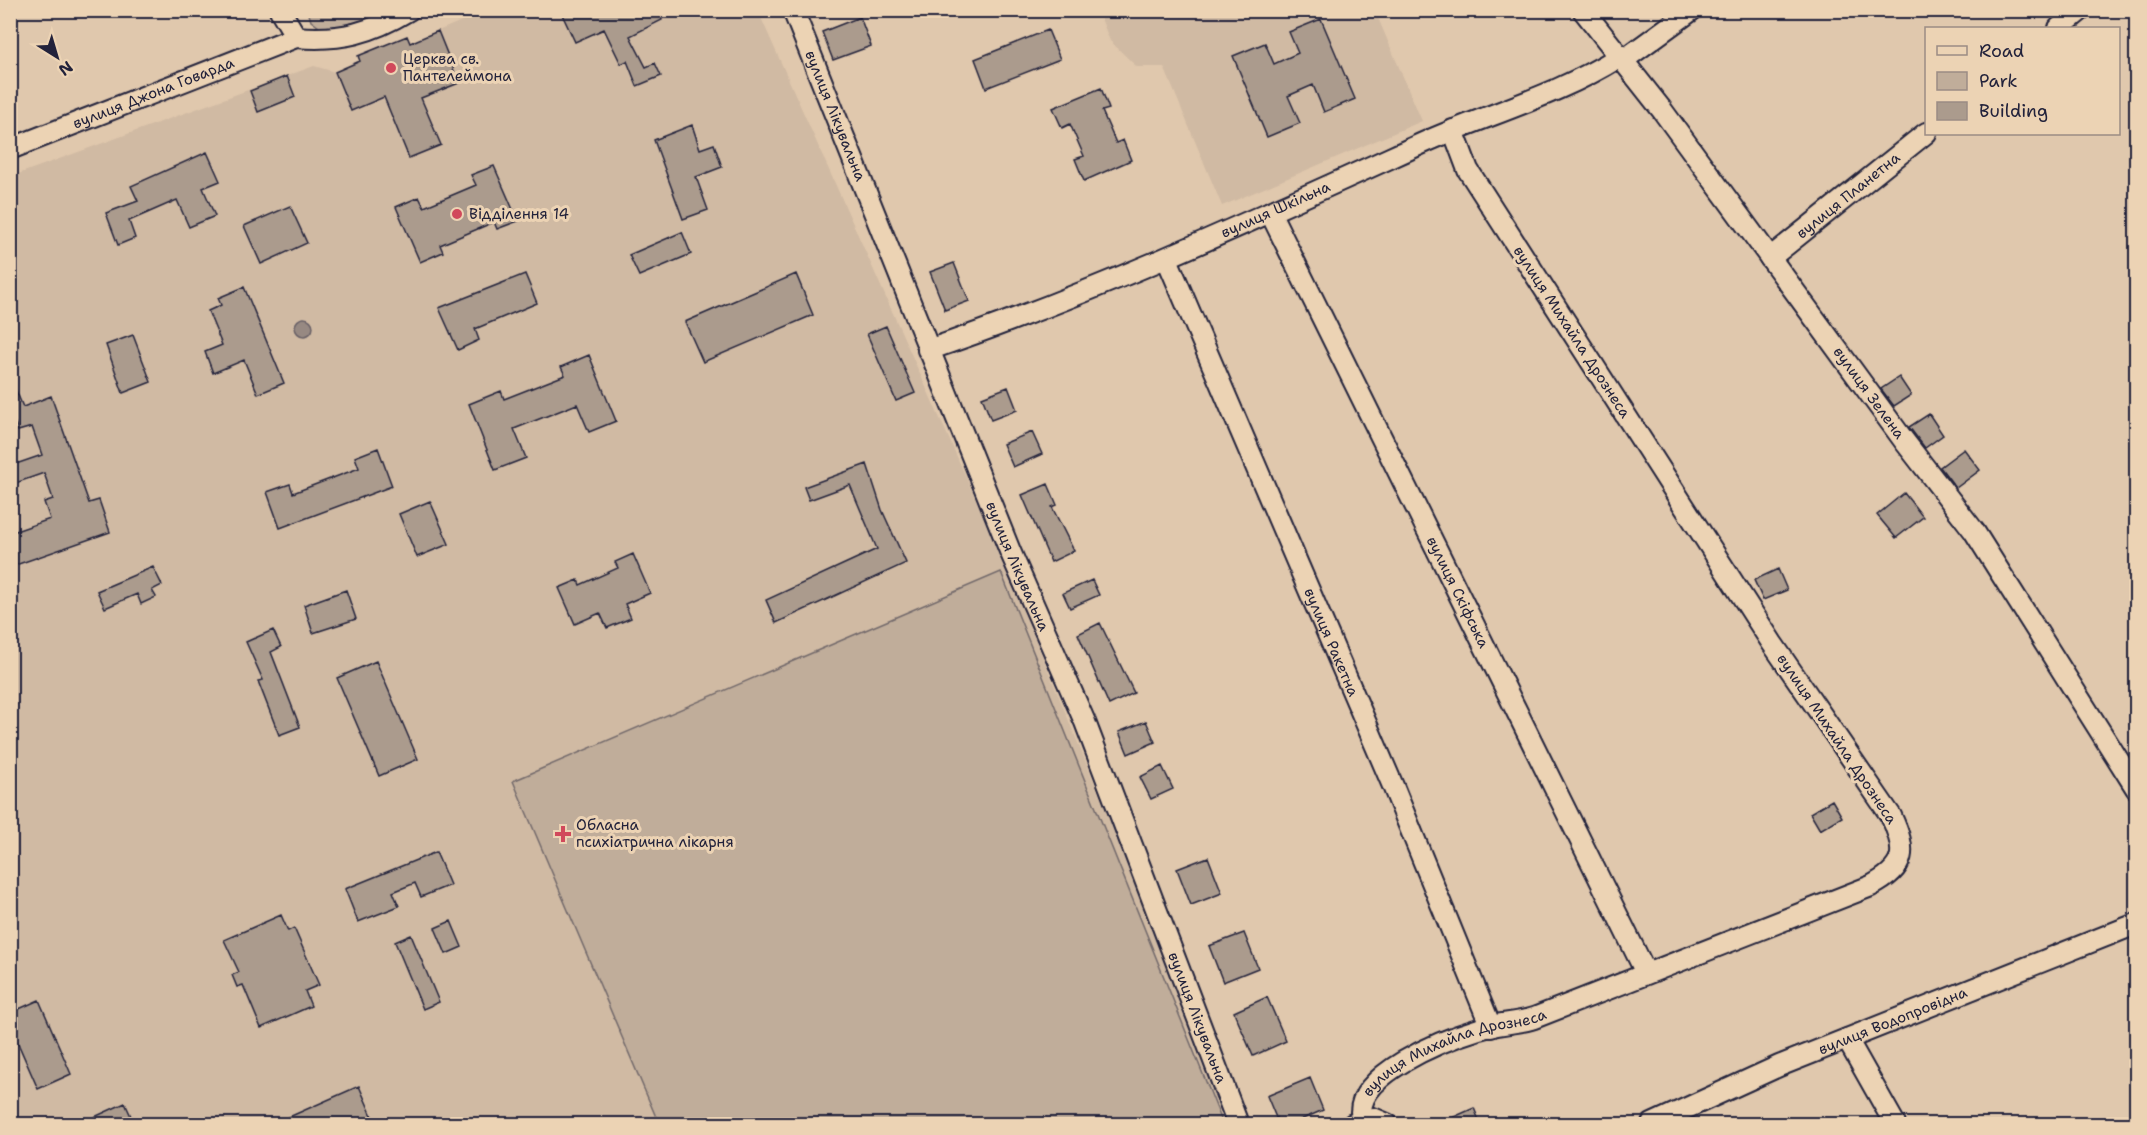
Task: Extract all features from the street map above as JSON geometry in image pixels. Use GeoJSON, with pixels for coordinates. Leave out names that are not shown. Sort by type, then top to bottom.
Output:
{"type":"FeatureCollection","features":[{"type":"Feature","properties":{"kind":"street","name":"вулиця Джона Говарда"},"geometry":{"type":"LineString","coordinates":[[10,149],[296,37],[320,39],[364,34],[409,10]]}},
{"type":"Feature","properties":{"kind":"street","name":"вулиця Лікувальна"},"geometry":{"type":"LineString","coordinates":[[793,10],[1010,551],[1085,722],[1238,1125]]}},
{"type":"Feature","properties":{"kind":"street","name":"вулиця Зелена"},"geometry":{"type":"LineString","coordinates":[[1582,10],[1662,110],[1974,531],[2136,788]]}},
{"type":"Feature","properties":{"kind":"street","name":"вулиця Шкільна"},"geometry":{"type":"LineString","coordinates":[[928,350],[1167,259],[1453,130],[1526,102],[1620,59],[1692,10]]}},
{"type":"Feature","properties":{"kind":"street"},"geometry":{"type":"LineString","coordinates":[[2060,27],[2081,10]]}},
{"type":"Feature","properties":{"kind":"street"},"geometry":{"type":"LineString","coordinates":[[293,13],[320,39]]}},
{"type":"Feature","properties":{"kind":"street"},"geometry":{"type":"LineString","coordinates":[[293,13],[296,37]]}},
{"type":"Feature","properties":{"kind":"street","name":"вулиця Михайла Дрознеса"},"geometry":{"type":"LineString","coordinates":[[1357,1122],[1366,1095],[1384,1074],[1406,1060],[1480,1028],[1534,1018],[1871,886],[1897,867],[1902,856],[1901,837],[1891,816],[1766,633],[1468,170],[1453,130]]}},
{"type":"Feature","properties":{"kind":"street","name":"вулиця Планетна"},"geometry":{"type":"LineString","coordinates":[[1770,258],[1925,134]]}},
{"type":"Feature","properties":{"kind":"street","name":"вулиця Скіфська"},"geometry":{"type":"LineString","coordinates":[[1270,212],[1646,973]]}},
{"type":"Feature","properties":{"kind":"street","name":"вулиця Ракетна"},"geometry":{"type":"LineString","coordinates":[[1167,259],[1393,786],[1491,1027]]}},
{"type":"Feature","properties":{"kind":"street","name":"вулиця Водопровідна"},"geometry":{"type":"LineString","coordinates":[[1652,1125],[1847,1039],[2136,924]]}},
{"type":"Feature","properties":{"kind":"street"},"geometry":{"type":"LineString","coordinates":[[1847,1039],[1894,1125]]}},
{"type":"Feature","properties":{"kind":"street"},"geometry":{"type":"LineString","coordinates":[[1357,1122],[1373,1118],[1387,1125]]}},
{"type":"Feature","properties":{"kind":"shaded area","name":"Обласна психіатрична лікарня"},"geometry":{"type":"Polygon","coordinates":[[[485,11],[758,11],[996,544],[1235,1124],[11,1124],[10,177],[314,66],[335,72],[351,111],[416,86],[438,31],[485,11]]]}},
{"type":"Feature","properties":{"kind":"shaded area"},"geometry":{"type":"Polygon","coordinates":[[[1098,11],[1375,11],[1422,121],[1222,206],[1164,67],[1137,67],[1110,41],[1098,11]]]}},
{"type":"Feature","properties":{"kind":"shaded area"},"geometry":{"type":"Polygon","coordinates":[[[304,318],[310,321],[313,327],[310,333],[304,336],[298,333],[295,327],[298,321],[304,318]]]}},
{"type":"Feature","properties":{"kind":"green space"},"geometry":{"type":"Polygon","coordinates":[[[308,10],[391,11],[368,24],[322,29],[311,21],[308,10]]]}},
{"type":"Feature","properties":{"kind":"green space"},"geometry":{"type":"Polygon","coordinates":[[[1001,572],[1223,1124],[659,1124],[513,781],[1001,572]]]}},
{"type":"Feature","properties":{"kind":"building"},"geometry":{"type":"Polygon","coordinates":[[[560,10],[658,10],[662,20],[630,36],[646,67],[655,63],[661,76],[637,86],[627,61],[621,64],[604,29],[575,42],[560,10]]]}},
{"type":"Feature","properties":{"kind":"building"},"geometry":{"type":"Polygon","coordinates":[[[860,17],[871,46],[833,60],[822,32],[860,17]]]}},
{"type":"Feature","properties":{"kind":"building"},"geometry":{"type":"Polygon","coordinates":[[[1321,19],[1355,99],[1324,112],[1313,85],[1288,96],[1300,123],[1267,137],[1233,56],[1265,43],[1274,64],[1298,53],[1289,32],[1321,19]]]}},
{"type":"Feature","properties":{"kind":"building"},"geometry":{"type":"Polygon","coordinates":[[[1048,30],[1060,59],[986,88],[975,59],[1048,30]]]}},
{"type":"Feature","properties":{"kind":"building"},"geometry":{"type":"Polygon","coordinates":[[[438,31],[459,83],[421,98],[441,145],[409,158],[384,97],[351,111],[335,72],[360,61],[358,56],[407,36],[410,43],[438,31]]]}},
{"type":"Feature","properties":{"kind":"building"},"geometry":{"type":"Polygon","coordinates":[[[287,76],[295,97],[258,112],[250,91],[287,76]]]}},
{"type":"Feature","properties":{"kind":"building"},"geometry":{"type":"Polygon","coordinates":[[[1101,88],[1109,109],[1102,111],[1116,143],[1123,140],[1131,160],[1084,181],[1075,159],[1084,156],[1070,124],[1062,128],[1053,108],[1101,88]]]}},
{"type":"Feature","properties":{"kind":"building"},"geometry":{"type":"Polygon","coordinates":[[[692,125],[700,149],[714,144],[722,167],[696,177],[708,210],[683,219],[654,140],[692,125]]]}},
{"type":"Feature","properties":{"kind":"building"},"geometry":{"type":"Polygon","coordinates":[[[207,152],[220,181],[203,188],[215,216],[189,227],[177,200],[129,221],[135,238],[118,245],[106,213],[138,201],[131,186],[207,152]]]}},
{"type":"Feature","properties":{"kind":"building","name":"Відділення 14"},"geometry":{"type":"Polygon","coordinates":[[[494,166],[518,221],[497,229],[494,222],[440,245],[443,252],[420,262],[396,207],[419,197],[424,207],[476,185],[471,175],[494,166]]]}},
{"type":"Feature","properties":{"kind":"building"},"geometry":{"type":"Polygon","coordinates":[[[290,206],[307,243],[261,264],[244,226],[290,206]]]}},
{"type":"Feature","properties":{"kind":"building"},"geometry":{"type":"Polygon","coordinates":[[[682,232],[691,254],[639,276],[629,255],[682,232]]]}},
{"type":"Feature","properties":{"kind":"building"},"geometry":{"type":"Polygon","coordinates":[[[954,263],[969,301],[945,310],[930,272],[954,263]]]}},
{"type":"Feature","properties":{"kind":"building"},"geometry":{"type":"Polygon","coordinates":[[[525,274],[537,303],[475,329],[479,340],[458,350],[439,308],[525,274]]]}},
{"type":"Feature","properties":{"kind":"building"},"geometry":{"type":"Polygon","coordinates":[[[796,274],[813,315],[703,362],[685,322],[796,274]]]}},
{"type":"Feature","properties":{"kind":"building"},"geometry":{"type":"Polygon","coordinates":[[[244,287],[284,383],[258,394],[244,360],[213,373],[205,352],[222,345],[208,311],[221,305],[218,298],[244,287]]]}},
{"type":"Feature","properties":{"kind":"building"},"geometry":{"type":"Polygon","coordinates":[[[886,326],[915,393],[896,401],[867,334],[886,326]]]}},
{"type":"Feature","properties":{"kind":"building"},"geometry":{"type":"Polygon","coordinates":[[[133,335],[151,382],[123,393],[106,345],[133,335]]]}},
{"type":"Feature","properties":{"kind":"building"},"geometry":{"type":"Polygon","coordinates":[[[589,355],[616,421],[589,432],[577,404],[514,429],[526,458],[495,470],[469,404],[501,391],[504,399],[565,375],[561,367],[589,355]]]}},
{"type":"Feature","properties":{"kind":"building"},"geometry":{"type":"Polygon","coordinates":[[[1899,377],[1911,395],[1894,406],[1881,389],[1899,377]]]}},
{"type":"Feature","properties":{"kind":"building"},"geometry":{"type":"Polygon","coordinates":[[[12,381],[23,407],[51,396],[89,503],[99,500],[110,532],[10,567],[10,533],[50,519],[44,502],[53,499],[44,473],[10,485],[10,466],[42,455],[32,427],[18,431],[10,410],[12,381]]]}},
{"type":"Feature","properties":{"kind":"building"},"geometry":{"type":"Polygon","coordinates":[[[1008,387],[1017,410],[991,420],[982,397],[1008,387]]]}},
{"type":"Feature","properties":{"kind":"building"},"geometry":{"type":"Polygon","coordinates":[[[1929,414],[1943,435],[1925,448],[1909,427],[1929,414]]]}},
{"type":"Feature","properties":{"kind":"building"},"geometry":{"type":"Polygon","coordinates":[[[1032,432],[1042,454],[1013,467],[1003,444],[1032,432]]]}},
{"type":"Feature","properties":{"kind":"building"},"geometry":{"type":"Polygon","coordinates":[[[378,448],[392,486],[280,528],[267,492],[290,484],[293,493],[359,468],[355,457],[378,448]]]}},
{"type":"Feature","properties":{"kind":"building"},"geometry":{"type":"Polygon","coordinates":[[[1964,449],[1980,470],[1956,488],[1940,467],[1964,449]]]}},
{"type":"Feature","properties":{"kind":"building"},"geometry":{"type":"Polygon","coordinates":[[[867,464],[882,510],[906,563],[776,623],[766,600],[877,549],[850,485],[809,500],[804,487],[867,464]]]}},
{"type":"Feature","properties":{"kind":"building"},"geometry":{"type":"Polygon","coordinates":[[[1048,484],[1057,505],[1052,507],[1074,551],[1051,562],[1022,495],[1048,484]]]}},
{"type":"Feature","properties":{"kind":"building"},"geometry":{"type":"Polygon","coordinates":[[[1904,493],[1923,517],[1896,538],[1877,515],[1904,493]]]}},
{"type":"Feature","properties":{"kind":"building"},"geometry":{"type":"Polygon","coordinates":[[[430,501],[449,544],[417,557],[399,514],[430,501]]]}},
{"type":"Feature","properties":{"kind":"building"},"geometry":{"type":"Polygon","coordinates":[[[633,554],[650,593],[625,604],[631,618],[607,628],[600,613],[575,624],[559,588],[578,580],[580,585],[618,568],[615,562],[633,554]]]}},
{"type":"Feature","properties":{"kind":"building"},"geometry":{"type":"Polygon","coordinates":[[[153,567],[162,585],[152,590],[156,597],[141,604],[137,594],[105,608],[97,591],[153,567]]]}},
{"type":"Feature","properties":{"kind":"building"},"geometry":{"type":"Polygon","coordinates":[[[1778,569],[1787,590],[1763,600],[1754,580],[1778,569]]]}},
{"type":"Feature","properties":{"kind":"building"},"geometry":{"type":"Polygon","coordinates":[[[1092,580],[1099,595],[1070,608],[1063,593],[1092,580]]]}},
{"type":"Feature","properties":{"kind":"building"},"geometry":{"type":"Polygon","coordinates":[[[346,590],[356,619],[313,633],[304,605],[346,590]]]}},
{"type":"Feature","properties":{"kind":"building"},"geometry":{"type":"Polygon","coordinates":[[[1100,623],[1134,693],[1109,705],[1078,634],[1100,623]]]}},
{"type":"Feature","properties":{"kind":"building"},"geometry":{"type":"Polygon","coordinates":[[[273,630],[281,647],[271,652],[300,727],[279,735],[258,681],[263,680],[246,642],[273,630]]]}},
{"type":"Feature","properties":{"kind":"building"},"geometry":{"type":"Polygon","coordinates":[[[376,661],[418,759],[379,776],[337,678],[376,661]]]}},
{"type":"Feature","properties":{"kind":"building"},"geometry":{"type":"Polygon","coordinates":[[[1146,721],[1155,742],[1128,754],[1119,732],[1146,721]]]}},
{"type":"Feature","properties":{"kind":"building"},"geometry":{"type":"Polygon","coordinates":[[[1162,766],[1173,789],[1151,799],[1140,777],[1162,766]]]}},
{"type":"Feature","properties":{"kind":"building"},"geometry":{"type":"Polygon","coordinates":[[[1832,800],[1842,817],[1820,830],[1810,813],[1832,800]]]}},
{"type":"Feature","properties":{"kind":"building"},"geometry":{"type":"Polygon","coordinates":[[[436,852],[450,885],[421,897],[415,883],[393,892],[399,906],[358,922],[345,889],[436,852]]]}},
{"type":"Feature","properties":{"kind":"building"},"geometry":{"type":"Polygon","coordinates":[[[1208,857],[1222,893],[1191,905],[1177,869],[1208,857]]]}},
{"type":"Feature","properties":{"kind":"building"},"geometry":{"type":"Polygon","coordinates":[[[281,915],[288,931],[294,928],[319,985],[305,991],[311,1006],[261,1028],[243,985],[237,987],[232,975],[239,972],[224,940],[281,915]]]}},
{"type":"Feature","properties":{"kind":"building"},"geometry":{"type":"Polygon","coordinates":[[[451,921],[462,947],[446,954],[435,928],[451,921]]]}},
{"type":"Feature","properties":{"kind":"building"},"geometry":{"type":"Polygon","coordinates":[[[1244,933],[1258,968],[1223,982],[1209,946],[1244,933]]]}},
{"type":"Feature","properties":{"kind":"building"},"geometry":{"type":"Polygon","coordinates":[[[411,935],[439,1002],[423,1009],[395,942],[411,935]]]}},
{"type":"Feature","properties":{"kind":"building"},"geometry":{"type":"Polygon","coordinates":[[[1267,997],[1286,1041],[1253,1056],[1234,1012],[1267,997]]]}},
{"type":"Feature","properties":{"kind":"building"},"geometry":{"type":"Polygon","coordinates":[[[39,1000],[71,1074],[38,1089],[10,1025],[10,1013],[39,1000]]]}},
{"type":"Feature","properties":{"kind":"building"},"geometry":{"type":"Polygon","coordinates":[[[1310,1078],[1323,1110],[1289,1125],[1279,1125],[1267,1096],[1310,1078]]]}},
{"type":"Feature","properties":{"kind":"building"},"geometry":{"type":"Polygon","coordinates":[[[359,1086],[376,1125],[271,1125],[359,1086]]]}},
{"type":"Feature","properties":{"kind":"building"},"geometry":{"type":"Polygon","coordinates":[[[125,1103],[135,1125],[77,1125],[125,1103]]]}},
{"type":"Feature","properties":{"kind":"building"},"geometry":{"type":"Polygon","coordinates":[[[1474,1108],[1481,1125],[1436,1125],[1474,1108]]]}},
{"type":"Feature","properties":{"kind":"place","name":"Церква св. Пантелеймона"},"geometry":{"type":"Point","coordinates":[391,68]}},
{"type":"Feature","properties":{"kind":"place","name":"Відділення 14"},"geometry":{"type":"Point","coordinates":[457,214]}},
{"type":"Feature","properties":{"kind":"place","name":"Обласна психіатрична лікарня"},"geometry":{"type":"Point","coordinates":[563,834]}}]}
